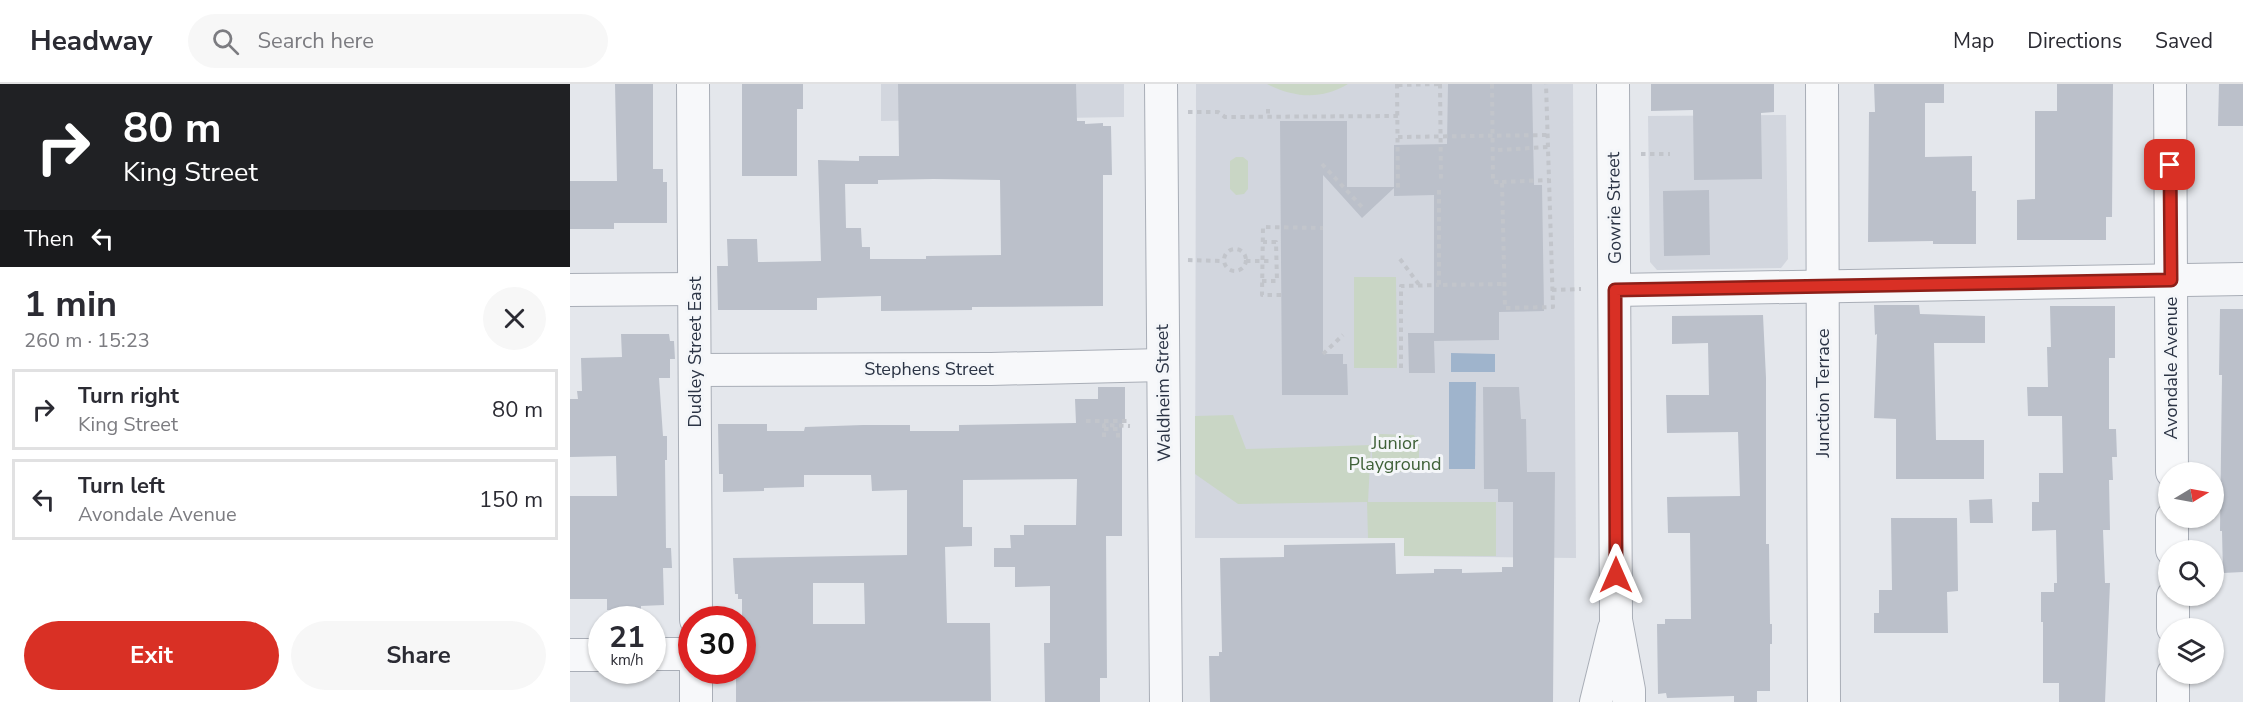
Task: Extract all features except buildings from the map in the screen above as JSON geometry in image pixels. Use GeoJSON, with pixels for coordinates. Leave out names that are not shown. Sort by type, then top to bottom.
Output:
{"type":"FeatureCollection","features":[{"type":"Feature","properties":{"kind":"street","name":"Dudley Street East"},"geometry":{"type":"LineString","coordinates":[[693,84],[696,606]]}},
{"type":"Feature","properties":{"kind":"street","name":"Waldheim Street"},"geometry":{"type":"LineString","coordinates":[[1161,84],[1166,702]]}},
{"type":"Feature","properties":{"kind":"street","name":"Gowrie Street"},"geometry":{"type":"LineString","coordinates":[[1613,84],[1616,620],[1629,690],[1629,702]]}},
{"type":"Feature","properties":{"kind":"street","name":"Junction Terrace"},"geometry":{"type":"LineString","coordinates":[[1822,84],[1824,702]]}},
{"type":"Feature","properties":{"kind":"street","name":"Avondale Avenue"},"geometry":{"type":"LineString","coordinates":[[2170,84],[2172,462]]}},
{"type":"Feature","properties":{"kind":"street"},"geometry":{"type":"LineString","coordinates":[[1615,290],[2243,279]]}},
{"type":"Feature","properties":{"kind":"street"},"geometry":{"type":"LineString","coordinates":[[570,290],[694,289]]}},
{"type":"Feature","properties":{"kind":"street","name":"Stephens Street"},"geometry":{"type":"LineString","coordinates":[[695,370],[991,369],[1163,365]]}},
{"type":"Feature","properties":{"kind":"street","name":"Gowrie Street"},"geometry":{"type":"LineString","coordinates":[[1596,702],[1616,620]]}},
{"type":"Feature","properties":{"kind":"street"},"geometry":{"type":"LineString","coordinates":[[570,655],[588,655]]}},
{"type":"Feature","properties":{"kind":"street"},"geometry":{"type":"LineString","coordinates":[[696,684],[696,702]]}},
{"type":"Feature","properties":{"kind":"street"},"geometry":{"type":"LineString","coordinates":[[2173,684],[2173,702]]}},
{"type":"Feature","properties":{"kind":"path"},"geometry":{"type":"LineString","coordinates":[[1398,190],[1398,85],[1440,84],[1441,179]]}},
{"type":"Feature","properties":{"kind":"path"},"geometry":{"type":"LineString","coordinates":[[1492,84],[1493,182],[1549,180]]}},
{"type":"Feature","properties":{"kind":"path"},"geometry":{"type":"LineString","coordinates":[[1502,182],[1505,308],[1553,307],[1546,84]]}},
{"type":"Feature","properties":{"kind":"path"},"geometry":{"type":"LineString","coordinates":[[1268,109],[1268,116]]}},
{"type":"Feature","properties":{"kind":"path"},"geometry":{"type":"LineString","coordinates":[[1187,112],[1218,112],[1225,117],[1398,116]]}},
{"type":"Feature","properties":{"kind":"path"},"geometry":{"type":"LineString","coordinates":[[1398,137],[1548,135]]}},
{"type":"Feature","properties":{"kind":"path"},"geometry":{"type":"LineString","coordinates":[[1498,150],[1548,147]]}},
{"type":"Feature","properties":{"kind":"path"},"geometry":{"type":"LineString","coordinates":[[1648,154],[1670,154]]}},
{"type":"Feature","properties":{"kind":"path"},"geometry":{"type":"LineString","coordinates":[[1322,164],[1363,208]]}},
{"type":"Feature","properties":{"kind":"path"},"geometry":{"type":"LineString","coordinates":[[1439,190],[1439,285]]}},
{"type":"Feature","properties":{"kind":"path"},"geometry":{"type":"LineString","coordinates":[[1281,295],[1262,295],[1263,227],[1323,228]]}},
{"type":"Feature","properties":{"kind":"path"},"geometry":{"type":"LineString","coordinates":[[1262,281],[1277,281],[1276,242],[1263,242]]}},
{"type":"Feature","properties":{"kind":"path"},"geometry":{"type":"LineString","coordinates":[[1234,249],[1241,251],[1246,261],[1243,267],[1236,271],[1226,268],[1223,261],[1227,251],[1234,249]]}},
{"type":"Feature","properties":{"kind":"path"},"geometry":{"type":"LineString","coordinates":[[1400,259],[1420,286]]}},
{"type":"Feature","properties":{"kind":"path"},"geometry":{"type":"LineString","coordinates":[[1195,260],[1223,261]]}},
{"type":"Feature","properties":{"kind":"path"},"geometry":{"type":"LineString","coordinates":[[1246,261],[1277,261]]}},
{"type":"Feature","properties":{"kind":"path"},"geometry":{"type":"LineString","coordinates":[[1401,368],[1401,286],[1504,284]]}},
{"type":"Feature","properties":{"kind":"path"},"geometry":{"type":"LineString","coordinates":[[1552,290],[1581,290]]}},
{"type":"Feature","properties":{"kind":"path"},"geometry":{"type":"LineString","coordinates":[[1323,354],[1343,335]]}},
{"type":"Feature","properties":{"kind":"path"},"geometry":{"type":"LineString","coordinates":[[1086,422],[1118,429],[1118,441]]}},
{"type":"Feature","properties":{"kind":"path"},"geometry":{"type":"LineString","coordinates":[[1104,425],[1130,423]]}},
{"type":"Feature","properties":{"kind":"path"},"geometry":{"type":"LineString","coordinates":[[1104,425],[1104,437]]}},
{"type":"Feature","properties":{"kind":"shaded area"},"geometry":{"type":"Polygon","coordinates":[[[881,84],[1124,84],[1124,117],[881,121],[881,84]]]}},
{"type":"Feature","properties":{"kind":"shaded area"},"geometry":{"type":"Polygon","coordinates":[[[1196,84],[1573,84],[1576,558],[1404,556],[1404,538],[1195,538],[1196,84]]]}},
{"type":"Feature","properties":{"kind":"shaded area"},"geometry":{"type":"Polygon","coordinates":[[[1786,115],[1788,259],[1781,268],[1657,270],[1650,262],[1648,116],[1786,115]]]}},
{"type":"Feature","properties":{"kind":"green space"},"geometry":{"type":"Polygon","coordinates":[[[1267,84],[1348,84],[1328,93],[1308,95],[1288,92],[1267,84]]]}},
{"type":"Feature","properties":{"kind":"green space"},"geometry":{"type":"Polygon","coordinates":[[[1236,157],[1243,157],[1248,161],[1248,189],[1244,194],[1236,195],[1230,189],[1230,161],[1236,157]]]}},
{"type":"Feature","properties":{"kind":"green space"},"geometry":{"type":"Polygon","coordinates":[[[1354,277],[1396,277],[1397,368],[1354,368],[1354,277]]]}},
{"type":"Feature","properties":{"kind":"green space"},"geometry":{"type":"Polygon","coordinates":[[[1233,415],[1246,449],[1371,445],[1368,502],[1496,502],[1496,556],[1404,556],[1404,538],[1368,538],[1367,502],[1238,504],[1195,474],[1195,416],[1233,415]]]}},
{"type":"Feature","properties":{"kind":"green space","name":"Junior Playground"},"geometry":{"type":"Polygon","coordinates":[[[1380,434],[1414,435],[1419,445],[1419,467],[1413,472],[1375,471],[1372,466],[1372,438],[1380,434]]]}},
{"type":"Feature","properties":{"kind":"water"},"geometry":{"type":"Polygon","coordinates":[[[1451,353],[1495,354],[1495,372],[1451,372],[1451,353]]]}},
{"type":"Feature","properties":{"kind":"water"},"geometry":{"type":"Polygon","coordinates":[[[1449,382],[1476,382],[1475,469],[1449,469],[1449,382]]]}},
{"type":"Feature","properties":{"kind":"route"},"geometry":{"type":"LineString","coordinates":[[1616,575],[1615,290],[2171,280],[2170,165]]}}]}
